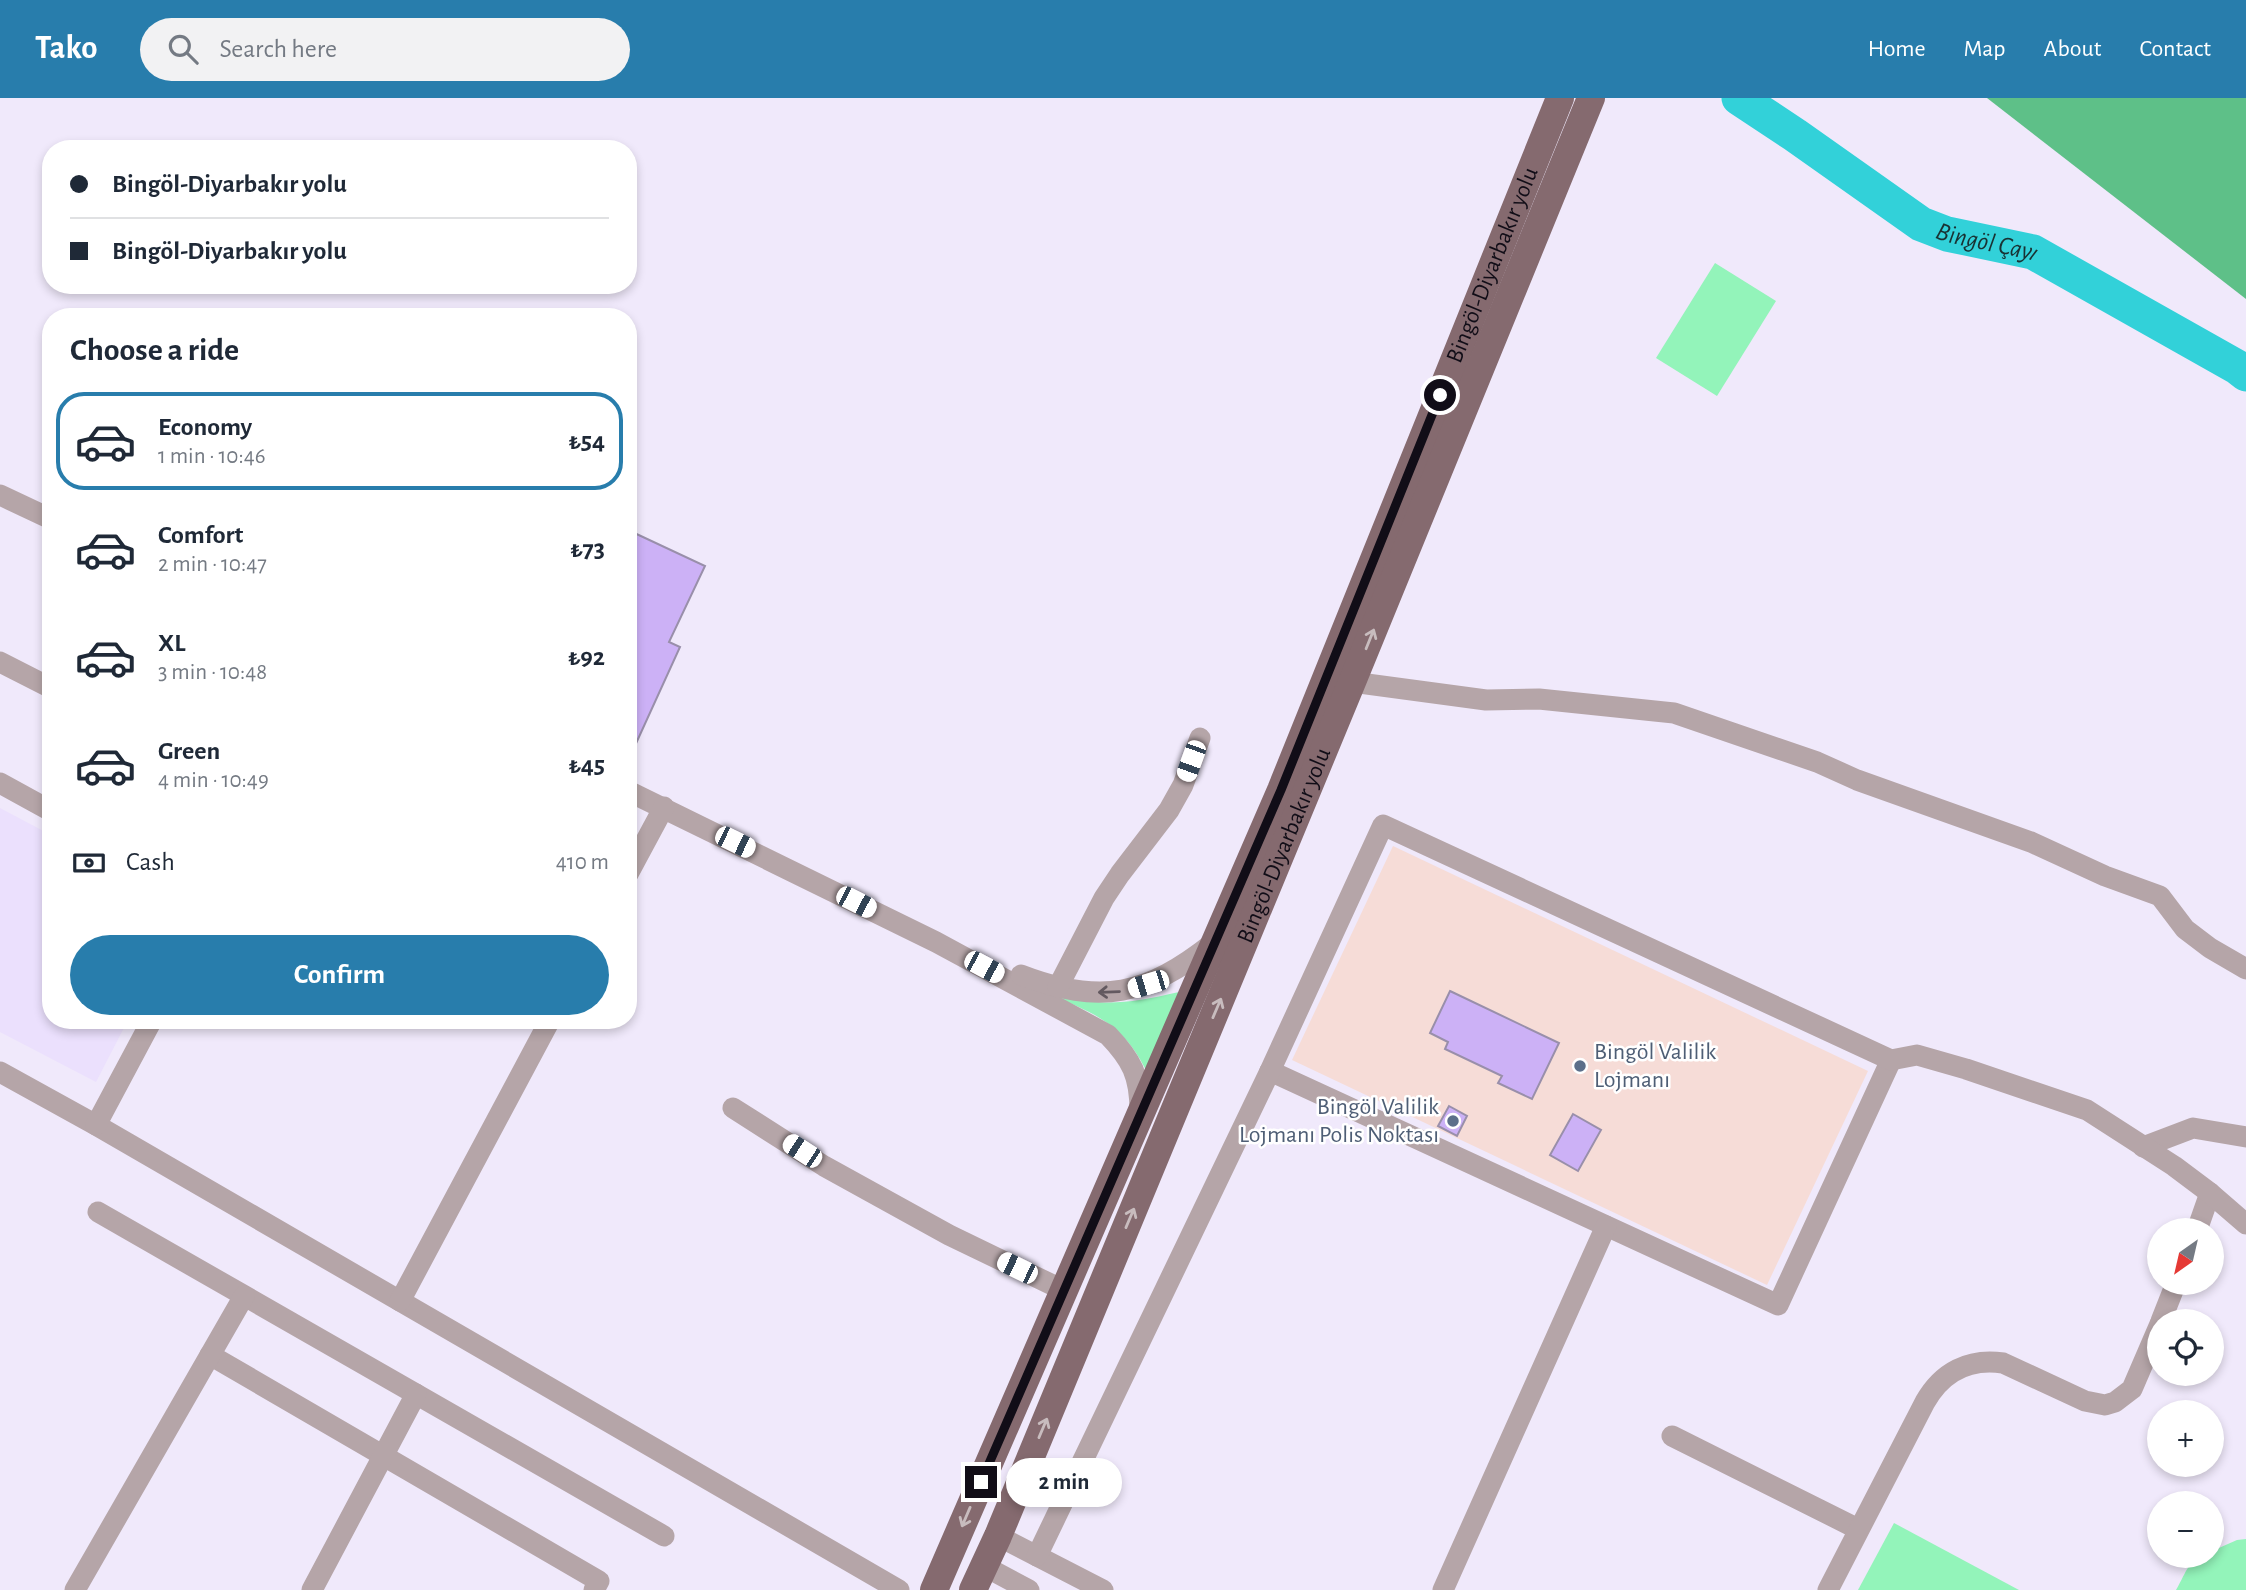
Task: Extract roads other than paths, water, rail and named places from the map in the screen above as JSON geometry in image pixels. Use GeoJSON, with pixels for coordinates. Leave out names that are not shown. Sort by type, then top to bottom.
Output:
{"type":"FeatureCollection","features":[{"type":"Feature","properties":{"kind":"main road","name":"Bingöl-Diyarbakır yolu"},"geometry":{"type":"LineString","coordinates":[[934,1590],[1281,790],[1560,98]]}},
{"type":"Feature","properties":{"kind":"main road","name":"Bingöl-Diyarbakır yolu"},"geometry":{"type":"LineString","coordinates":[[978,1578],[998,1536],[1352,682],[1591,98]]}},
{"type":"Feature","properties":{"kind":"street"},"geometry":{"type":"LineString","coordinates":[[0,495],[42,515]]}},
{"type":"Feature","properties":{"kind":"street"},"geometry":{"type":"LineString","coordinates":[[0,662],[42,683]]}},
{"type":"Feature","properties":{"kind":"street"},"geometry":{"type":"LineString","coordinates":[[1352,682],[1486,700],[1539,699],[1674,713],[1816,762],[1857,780],[2031,842],[2105,876],[2160,896],[2185,929],[2210,948],[2246,969]]}},
{"type":"Feature","properties":{"kind":"street"},"geometry":{"type":"LineString","coordinates":[[1058,987],[1104,898],[1169,810],[1183,785],[1200,738]]}},
{"type":"Feature","properties":{"kind":"street"},"geometry":{"type":"LineString","coordinates":[[0,783],[42,806]]}},
{"type":"Feature","properties":{"kind":"street"},"geometry":{"type":"LineString","coordinates":[[637,795],[936,942],[1108,1035],[1126,1053],[1136,1073],[1140,1111]]}},
{"type":"Feature","properties":{"kind":"street"},"geometry":{"type":"LineString","coordinates":[[637,857],[664,807]]}},
{"type":"Feature","properties":{"kind":"street"},"geometry":{"type":"LineString","coordinates":[[1037,1556],[1270,1071],[1383,825],[1891,1060],[1917,1055],[2087,1110],[2174,1166],[2246,1224]]}},
{"type":"Feature","properties":{"kind":"street"},"geometry":{"type":"LineString","coordinates":[[936,942],[1033,980],[1058,987],[1095,992],[1122,991],[1166,977],[1213,943]]}},
{"type":"Feature","properties":{"kind":"street"},"geometry":{"type":"LineString","coordinates":[[96,1125],[147,1029]]}},
{"type":"Feature","properties":{"kind":"street"},"geometry":{"type":"LineString","coordinates":[[400,1301],[545,1029]]}},
{"type":"Feature","properties":{"kind":"street"},"geometry":{"type":"LineString","coordinates":[[1270,1071],[1778,1306],[1891,1060]]}},
{"type":"Feature","properties":{"kind":"street"},"geometry":{"type":"LineString","coordinates":[[0,1072],[899,1590]]}},
{"type":"Feature","properties":{"kind":"street"},"geometry":{"type":"LineString","coordinates":[[733,1108],[824,1166],[938,1228],[1063,1290]]}},
{"type":"Feature","properties":{"kind":"street"},"geometry":{"type":"LineString","coordinates":[[2143,1147],[2193,1128],[2246,1138]]}},
{"type":"Feature","properties":{"kind":"street"},"geometry":{"type":"LineString","coordinates":[[2201,1218],[2210,1193]]}},
{"type":"Feature","properties":{"kind":"street"},"geometry":{"type":"LineString","coordinates":[[98,1212],[664,1536]]}},
{"type":"Feature","properties":{"kind":"street"},"geometry":{"type":"LineString","coordinates":[[1443,1590],[1606,1226]]}},
{"type":"Feature","properties":{"kind":"street"},"geometry":{"type":"LineString","coordinates":[[75,1590],[244,1296]]}},
{"type":"Feature","properties":{"kind":"street"},"geometry":{"type":"LineString","coordinates":[[1828,1590],[1931,1391],[1948,1374],[1958,1368],[1980,1362],[2003,1363],[2085,1401],[2105,1405],[2115,1402],[2132,1389],[2147,1354]]}},
{"type":"Feature","properties":{"kind":"street"},"geometry":{"type":"LineString","coordinates":[[210,1355],[599,1581],[594,1590]]}},
{"type":"Feature","properties":{"kind":"street"},"geometry":{"type":"LineString","coordinates":[[312,1590],[416,1394]]}},
{"type":"Feature","properties":{"kind":"street"},"geometry":{"type":"LineString","coordinates":[[1672,1436],[1858,1529]]}},
{"type":"Feature","properties":{"kind":"street"},"geometry":{"type":"LineString","coordinates":[[998,1536],[1103,1590]]}},
{"type":"Feature","properties":{"kind":"street"},"geometry":{"type":"LineString","coordinates":[[978,1578],[1029,1590]]}},
{"type":"Feature","properties":{"kind":"waterway","name":"Bingöl Çayı"},"geometry":{"type":"LineString","coordinates":[[1739,98],[1921,224],[1947,234],[2033,252],[2246,374]]}},
{"type":"Feature","properties":{"kind":"place","name":"Bingöl Valilik Lojmanı"},"geometry":{"type":"Point","coordinates":[1580,1066]}},
{"type":"Feature","properties":{"kind":"place","name":"Bingöl Valilik Lojmanı Polis Noktası"},"geometry":{"type":"Point","coordinates":[1453,1121]}}]}
